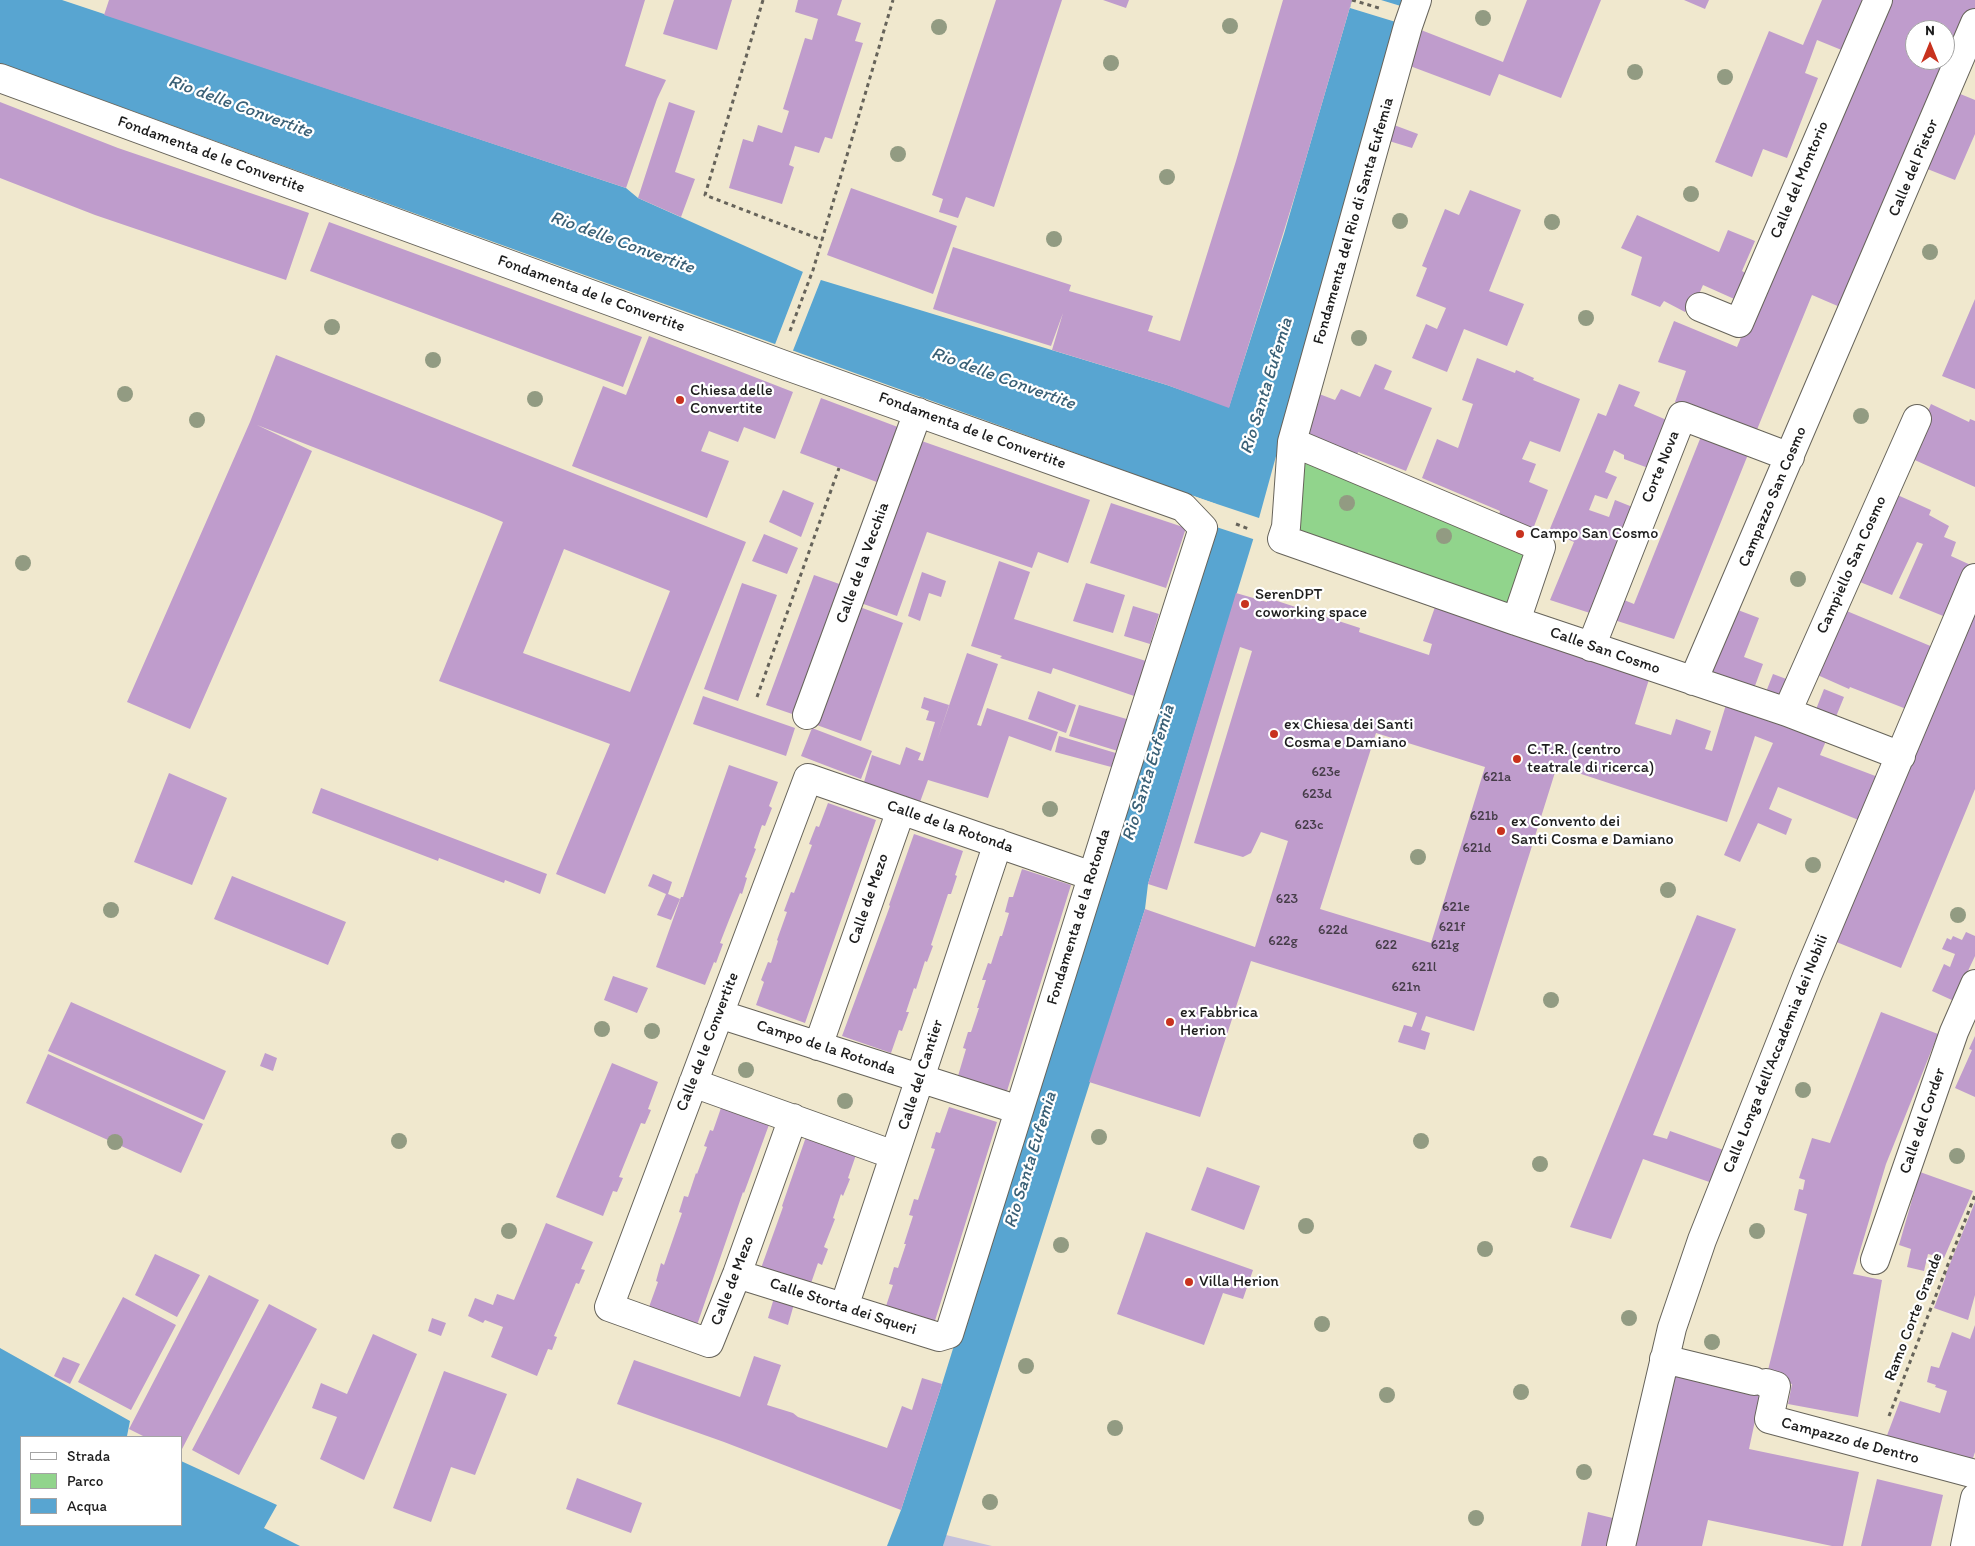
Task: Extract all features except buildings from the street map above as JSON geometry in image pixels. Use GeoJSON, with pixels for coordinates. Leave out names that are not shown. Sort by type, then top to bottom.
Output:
{"type":"FeatureCollection","features":[{"type":"Feature","properties":{"kind":"street","name":"Fondamenta del Rio di Santa Eufemia"},"geometry":{"type":"LineString","coordinates":[[1292,442],[1417,0]]}},
{"type":"Feature","properties":{"kind":"street","name":"Calle del Montorio"},"geometry":{"type":"LineString","coordinates":[[1700,307],[1739,322],[1878,0]]}},
{"type":"Feature","properties":{"kind":"street","name":"Calle del Pistor"},"geometry":{"type":"LineString","coordinates":[[1852,312],[1975,23]]}},
{"type":"Feature","properties":{"kind":"street","name":"Fondamenta de le Convertite"},"geometry":{"type":"LineString","coordinates":[[0,78],[778,362],[1183,506]]}},
{"type":"Feature","properties":{"kind":"street","name":"Campazzo San Cosmo"},"geometry":{"type":"LineString","coordinates":[[1693,681],[1852,312]]}},
{"type":"Feature","properties":{"kind":"street","name":"Calle de la Vecchia"},"geometry":{"type":"LineString","coordinates":[[807,715],[918,412]]}},
{"type":"Feature","properties":{"kind":"street","name":"Corte Nova"},"geometry":{"type":"LineString","coordinates":[[1591,647],[1682,416],[1790,457]]}},
{"type":"Feature","properties":{"kind":"street","name":"Campiello San Cosmo"},"geometry":{"type":"LineString","coordinates":[[1787,712],[1917,419]]}},
{"type":"Feature","properties":{"kind":"street"},"geometry":{"type":"LineString","coordinates":[[1292,442],[1541,547],[1516,621],[1282,539],[1286,527],[1292,442]]}},
{"type":"Feature","properties":{"kind":"street","name":"Fondamenta de la Rotonda"},"geometry":{"type":"LineString","coordinates":[[949,1334],[1203,528],[1183,506]]}},
{"type":"Feature","properties":{"kind":"street","name":"Calle Longa dell'Accademia dei Nobili"},"geometry":{"type":"LineString","coordinates":[[1622,1546],[1672,1328],[1699,1249],[1807,976],[1975,578]]}},
{"type":"Feature","properties":{"kind":"street","name":"Calle San Cosmo"},"geometry":{"type":"LineString","coordinates":[[1516,621],[1787,712],[1901,756]]}},
{"type":"Feature","properties":{"kind":"street","name":"Calle de la Rotonda"},"geometry":{"type":"LineString","coordinates":[[808,778],[1092,876]]}},
{"type":"Feature","properties":{"kind":"street","name":"Calle de le Convertite"},"geometry":{"type":"LineString","coordinates":[[609,1307],[808,778]]}},
{"type":"Feature","properties":{"kind":"street","name":"Calle de Mezo"},"geometry":{"type":"LineString","coordinates":[[818,1046],[901,810]]}},
{"type":"Feature","properties":{"kind":"street","name":"Calle del Cantier"},"geometry":{"type":"LineString","coordinates":[[844,1308],[998,843]]}},
{"type":"Feature","properties":{"kind":"street","name":"Calle del Corder"},"geometry":{"type":"LineString","coordinates":[[1875,1260],[1954,1032],[1975,984]]}},
{"type":"Feature","properties":{"kind":"street","name":"Campo de la Rotonda"},"geometry":{"type":"LineString","coordinates":[[719,1014],[1019,1110]]}},
{"type":"Feature","properties":{"kind":"street"},"geometry":{"type":"LineString","coordinates":[[693,1083],[894,1155]]}},
{"type":"Feature","properties":{"kind":"street","name":"Calle de Mezo"},"geometry":{"type":"LineString","coordinates":[[609,1307],[709,1343],[737,1274],[793,1118]]}},
{"type":"Feature","properties":{"kind":"street","name":"Calle Storta dei Squeri"},"geometry":{"type":"LineString","coordinates":[[737,1274],[939,1338],[949,1334]]}},
{"type":"Feature","properties":{"kind":"street","name":"Campazzo de Dentro"},"geometry":{"type":"LineString","coordinates":[[1664,1359],[1776,1386],[1769,1419],[1975,1474]]}},
{"type":"Feature","properties":{"kind":"street"},"geometry":{"type":"LineString","coordinates":[[1965,1546],[1975,1498]]}},
{"type":"Feature","properties":{"kind":"path"},"geometry":{"type":"LineString","coordinates":[[763,0],[705,195],[822,240]]}},
{"type":"Feature","properties":{"kind":"path"},"geometry":{"type":"LineString","coordinates":[[778,362],[813,270],[893,0]]}},
{"type":"Feature","properties":{"kind":"path"},"geometry":{"type":"LineString","coordinates":[[757,698],[839,468]]}},
{"type":"Feature","properties":{"kind":"path","name":"Ramo Corte Grande"},"geometry":{"type":"LineString","coordinates":[[1877,1448],[1975,1195]]}},
{"type":"Feature","properties":{"kind":"shaded area"},"geometry":{"type":"Polygon","coordinates":[[[946,1535],[992,1546],[943,1546],[946,1535]]]}},
{"type":"Feature","properties":{"kind":"green space"},"geometry":{"type":"Polygon","coordinates":[[[1303,455],[1535,550],[1513,606],[1432,581],[1297,530],[1303,455]]]}},
{"type":"Feature","properties":{"kind":"water"},"geometry":{"type":"Polygon","coordinates":[[[0,0],[62,0],[626,188],[638,198],[821,280],[1167,385],[1229,407],[1284,234],[1352,0],[1404,0],[1385,59],[1253,540],[1148,884],[1145,909],[943,1546],[887,1546],[901,1510],[942,1384],[1216,504],[0,63],[0,0]]]}},
{"type":"Feature","properties":{"kind":"water"},"geometry":{"type":"Polygon","coordinates":[[[0,1348],[130,1421],[127,1436],[20,1436],[20,1526],[182,1526],[182,1461],[277,1505],[264,1528],[300,1546],[0,1546],[0,1348]]]}},
{"type":"Feature","properties":{"kind":"pier"},"geometry":{"type":"Polygon","coordinates":[[[1352,0],[1381,0],[1404,7],[1399,23],[1350,8],[1352,0]]]}},
{"type":"Feature","properties":{"kind":"pier"},"geometry":{"type":"Polygon","coordinates":[[[804,269],[822,277],[792,353],[774,347],[804,269]]]}},
{"type":"Feature","properties":{"kind":"pier"},"geometry":{"type":"Polygon","coordinates":[[[1187,494],[1262,519],[1256,540],[1207,524],[1213,506],[1187,496],[1187,494]]]}},
{"type":"Feature","properties":{"kind":"place","name":"Chiesa delle Convertite"},"geometry":{"type":"Point","coordinates":[680,400]}},
{"type":"Feature","properties":{"kind":"place","name":"Campo San Cosmo"},"geometry":{"type":"Point","coordinates":[1520,534]}},
{"type":"Feature","properties":{"kind":"place","name":"SerenDPT coworking space"},"geometry":{"type":"Point","coordinates":[1245,604]}},
{"type":"Feature","properties":{"kind":"place","name":"ex Chiesa dei Santi Cosma e Damiano"},"geometry":{"type":"Point","coordinates":[1274,734]}},
{"type":"Feature","properties":{"kind":"place","name":"C.T.R. (centro teatrale di ricerca)"},"geometry":{"type":"Point","coordinates":[1517,759]}},
{"type":"Feature","properties":{"kind":"place","name":"ex Convento dei Santi Cosma e Damiano"},"geometry":{"type":"Point","coordinates":[1501,831]}},
{"type":"Feature","properties":{"kind":"place","name":"ex Fabbrica Herion"},"geometry":{"type":"Point","coordinates":[1170,1022]}},
{"type":"Feature","properties":{"kind":"place","name":"Villa Herion"},"geometry":{"type":"Point","coordinates":[1189,1282]}},
{"type":"Feature","properties":{"kind":"water label","name":"Rio delle Convertite"},"geometry":{"type":"Point","coordinates":[240,107]}},
{"type":"Feature","properties":{"kind":"water label","name":"Rio delle Convertite"},"geometry":{"type":"Point","coordinates":[622,243]}},
{"type":"Feature","properties":{"kind":"water label","name":"Rio delle Convertite"},"geometry":{"type":"Point","coordinates":[1003,379]}},
{"type":"Feature","properties":{"kind":"water label","name":"Rio Santa Eufemia"},"geometry":{"type":"Point","coordinates":[1267,386]}},
{"type":"Feature","properties":{"kind":"water label","name":"Rio Santa Eufemia"},"geometry":{"type":"Point","coordinates":[1149,773]}},
{"type":"Feature","properties":{"kind":"water label","name":"Rio Santa Eufemia"},"geometry":{"type":"Point","coordinates":[1031,1160]}}]}
